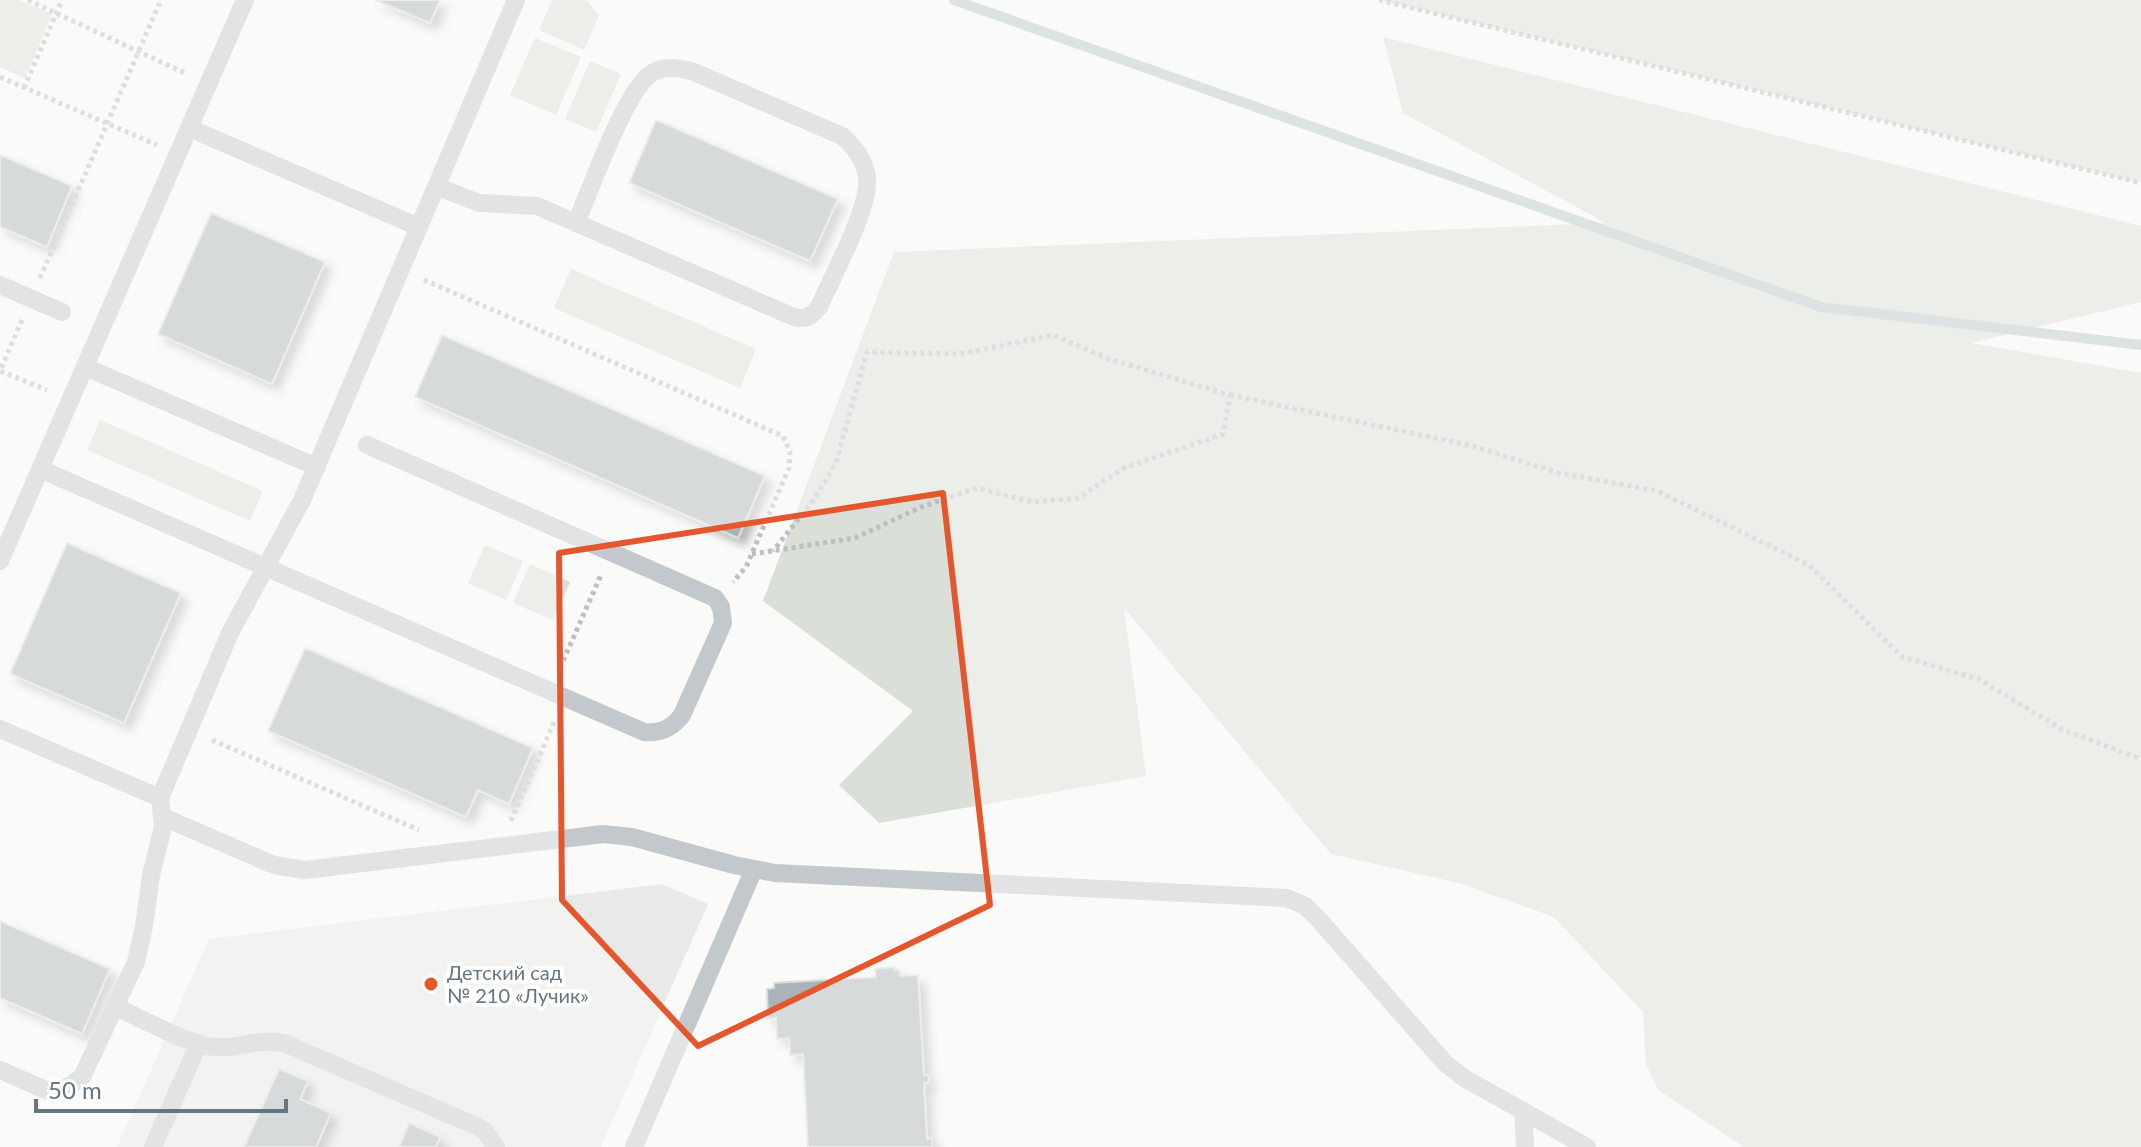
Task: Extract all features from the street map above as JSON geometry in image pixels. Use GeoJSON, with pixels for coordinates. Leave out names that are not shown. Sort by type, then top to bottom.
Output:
{"type":"FeatureCollection","features":[{"type":"Feature","properties":{"kind":"lane"},"geometry":{"type":"LineString","coordinates":[[0,561],[245,0]]}},
{"type":"Feature","properties":{"kind":"lane"},"geometry":{"type":"LineString","coordinates":[[0,1070],[48,1091],[70,1086],[82,1077],[116,1007],[136,962],[140,944],[163,817],[160,798],[230,633],[291,524],[317,467],[516,0]]}},
{"type":"Feature","properties":{"kind":"lane"},"geometry":{"type":"LineString","coordinates":[[436,186],[479,203],[537,206],[576,223],[794,317],[806,318],[819,307],[861,210],[867,179],[858,153],[842,136],[694,72],[678,67],[665,68],[652,73],[632,94],[576,223]]}},
{"type":"Feature","properties":{"kind":"lane"},"geometry":{"type":"LineString","coordinates":[[189,128],[419,227]]}},
{"type":"Feature","properties":{"kind":"lane"},"geometry":{"type":"LineString","coordinates":[[0,285],[62,312]]}},
{"type":"Feature","properties":{"kind":"lane"},"geometry":{"type":"LineString","coordinates":[[85,367],[317,467]]}},
{"type":"Feature","properties":{"kind":"lane"},"geometry":{"type":"LineString","coordinates":[[40,469],[644,732],[662,731],[674,725],[682,715],[723,623],[721,607],[715,598],[367,445]]}},
{"type":"Feature","properties":{"kind":"lane"},"geometry":{"type":"LineString","coordinates":[[0,729],[160,798]]}},
{"type":"Feature","properties":{"kind":"lane"},"geometry":{"type":"LineString","coordinates":[[163,817],[274,865],[305,870],[603,834],[619,835],[754,869],[797,875],[1287,898],[1305,906],[1321,922],[1445,1063],[1464,1078],[1587,1147]]}},
{"type":"Feature","properties":{"kind":"lane"},"geometry":{"type":"LineString","coordinates":[[634,1147],[754,869]]}},
{"type":"Feature","properties":{"kind":"lane"},"geometry":{"type":"LineString","coordinates":[[116,1007],[199,1043],[220,1047],[259,1040],[284,1043],[476,1126],[485,1131],[496,1147]]}},
{"type":"Feature","properties":{"kind":"lane"},"geometry":{"type":"LineString","coordinates":[[153,1147],[199,1043]]}},
{"type":"Feature","properties":{"kind":"lane"},"geometry":{"type":"LineString","coordinates":[[1523,1111],[1525,1147]]}},
{"type":"Feature","properties":{"kind":"path"},"geometry":{"type":"LineString","coordinates":[[28,0],[188,74]]}},
{"type":"Feature","properties":{"kind":"path"},"geometry":{"type":"LineString","coordinates":[[24,88],[62,0]]}},
{"type":"Feature","properties":{"kind":"path"},"geometry":{"type":"LineString","coordinates":[[70,400],[0,371],[161,0]]}},
{"type":"Feature","properties":{"kind":"path"},"geometry":{"type":"LineString","coordinates":[[1379,0],[2141,183]]}},
{"type":"Feature","properties":{"kind":"path"},"geometry":{"type":"LineString","coordinates":[[0,77],[157,145]]}},
{"type":"Feature","properties":{"kind":"path"},"geometry":{"type":"LineString","coordinates":[[401,270],[783,436],[791,462],[752,554],[738,578],[715,598]]}},
{"type":"Feature","properties":{"kind":"path"},"geometry":{"type":"LineString","coordinates":[[773,551],[812,502],[836,463],[867,352],[960,354],[1053,335],[1109,359],[1230,395],[1473,446],[1559,473],[1657,491],[1809,565],[1902,657],[1979,679],[2061,729],[2141,759]]}},
{"type":"Feature","properties":{"kind":"path"},"geometry":{"type":"LineString","coordinates":[[752,554],[855,538],[921,507],[977,488],[1032,502],[1078,498],[1124,468],[1223,434],[1230,395]]}},
{"type":"Feature","properties":{"kind":"path"},"geometry":{"type":"LineString","coordinates":[[499,847],[611,551]]}},
{"type":"Feature","properties":{"kind":"path"},"geometry":{"type":"LineString","coordinates":[[189,730],[423,832]]}},
{"type":"Feature","properties":{"kind":"highlighted area"},"geometry":{"type":"Polygon","coordinates":[[[943,493],[990,905],[698,1046],[562,900],[559,553],[943,493]]]}},
{"type":"Feature","properties":{"kind":"shaded area"},"geometry":{"type":"Polygon","coordinates":[[[0,0],[19,0],[52,14],[25,78],[0,67],[0,0]]]}},
{"type":"Feature","properties":{"kind":"shaded area"},"geometry":{"type":"Polygon","coordinates":[[[552,0],[586,0],[599,15],[584,50],[539,30],[552,0]]]}},
{"type":"Feature","properties":{"kind":"shaded area"},"geometry":{"type":"Polygon","coordinates":[[[1379,0],[2141,0],[2141,183],[1379,0]]]}},
{"type":"Feature","properties":{"kind":"shaded area"},"geometry":{"type":"Polygon","coordinates":[[[1383,37],[2141,226],[2141,302],[1971,343],[2141,373],[2141,1147],[1744,1147],[1658,1090],[1646,1064],[1643,1012],[1554,917],[1459,883],[1331,854],[1124,608],[1146,776],[879,823],[839,785],[913,711],[763,601],[894,252],[1606,223],[1403,113],[1383,37]]]}},
{"type":"Feature","properties":{"kind":"shaded area"},"geometry":{"type":"Polygon","coordinates":[[[535,38],[581,57],[556,115],[510,95],[535,38]]]}},
{"type":"Feature","properties":{"kind":"shaded area"},"geometry":{"type":"Polygon","coordinates":[[[590,61],[621,74],[596,132],[565,119],[590,61]]]}},
{"type":"Feature","properties":{"kind":"shaded area"},"geometry":{"type":"Polygon","coordinates":[[[571,269],[756,349],[740,388],[554,308],[571,269]]]}},
{"type":"Feature","properties":{"kind":"shaded area"},"geometry":{"type":"Polygon","coordinates":[[[100,420],[263,491],[250,521],[87,450],[100,420]]]}},
{"type":"Feature","properties":{"kind":"shaded area"},"geometry":{"type":"Polygon","coordinates":[[[485,545],[523,561],[506,600],[468,583],[485,545]]]}},
{"type":"Feature","properties":{"kind":"shaded area"},"geometry":{"type":"Polygon","coordinates":[[[530,564],[570,582],[553,620],[513,603],[530,564]]]}},
{"type":"Feature","properties":{"kind":"shaded area","name":"Детский сад № 210 «Лучик»"},"geometry":{"type":"Polygon","coordinates":[[[662,884],[708,904],[601,1147],[117,1147],[209,939],[662,884]]]}},
{"type":"Feature","properties":{"kind":"building"},"geometry":{"type":"Polygon","coordinates":[[[375,0],[440,0],[430,23],[375,0]]]}},
{"type":"Feature","properties":{"kind":"building"},"geometry":{"type":"Polygon","coordinates":[[[656,120],[838,199],[810,261],[629,183],[656,120]]]}},
{"type":"Feature","properties":{"kind":"building"},"geometry":{"type":"Polygon","coordinates":[[[0,155],[72,186],[47,247],[0,227],[0,155]]]}},
{"type":"Feature","properties":{"kind":"building"},"geometry":{"type":"Polygon","coordinates":[[[211,213],[325,262],[272,384],[158,334],[211,213]]]}},
{"type":"Feature","properties":{"kind":"building"},"geometry":{"type":"Polygon","coordinates":[[[442,335],[765,476],[738,538],[415,397],[442,335]]]}},
{"type":"Feature","properties":{"kind":"building"},"geometry":{"type":"Polygon","coordinates":[[[67,543],[181,593],[124,723],[10,674],[67,543]]]}},
{"type":"Feature","properties":{"kind":"building"},"geometry":{"type":"Polygon","coordinates":[[[305,648],[533,748],[509,804],[478,790],[466,817],[268,731],[305,648]]]}},
{"type":"Feature","properties":{"kind":"building"},"geometry":{"type":"Polygon","coordinates":[[[0,921],[110,969],[82,1034],[0,998],[0,921]]]}},
{"type":"Feature","properties":{"kind":"building"},"geometry":{"type":"Polygon","coordinates":[[[895,967],[895,970],[900,970],[900,976],[918,975],[924,1075],[928,1075],[929,1083],[924,1083],[927,1139],[932,1138],[932,1147],[808,1147],[803,1054],[790,1055],[789,1038],[777,1039],[776,1018],[768,1019],[767,989],[774,988],[774,983],[876,977],[875,969],[895,967]]]}},
{"type":"Feature","properties":{"kind":"building"},"geometry":{"type":"Polygon","coordinates":[[[279,1069],[308,1081],[300,1099],[331,1113],[316,1147],[244,1147],[279,1069]]]}},
{"type":"Feature","properties":{"kind":"building"},"geometry":{"type":"Polygon","coordinates":[[[409,1123],[440,1137],[436,1147],[399,1147],[409,1123]]]}},
{"type":"Feature","properties":{"kind":"waterway"},"geometry":{"type":"LineString","coordinates":[[954,0],[1821,307],[2141,345]]}},
{"type":"Feature","properties":{"kind":"place","name":"Детский сад № 210 «Лучик»"},"geometry":{"type":"Point","coordinates":[431,984]}}]}
